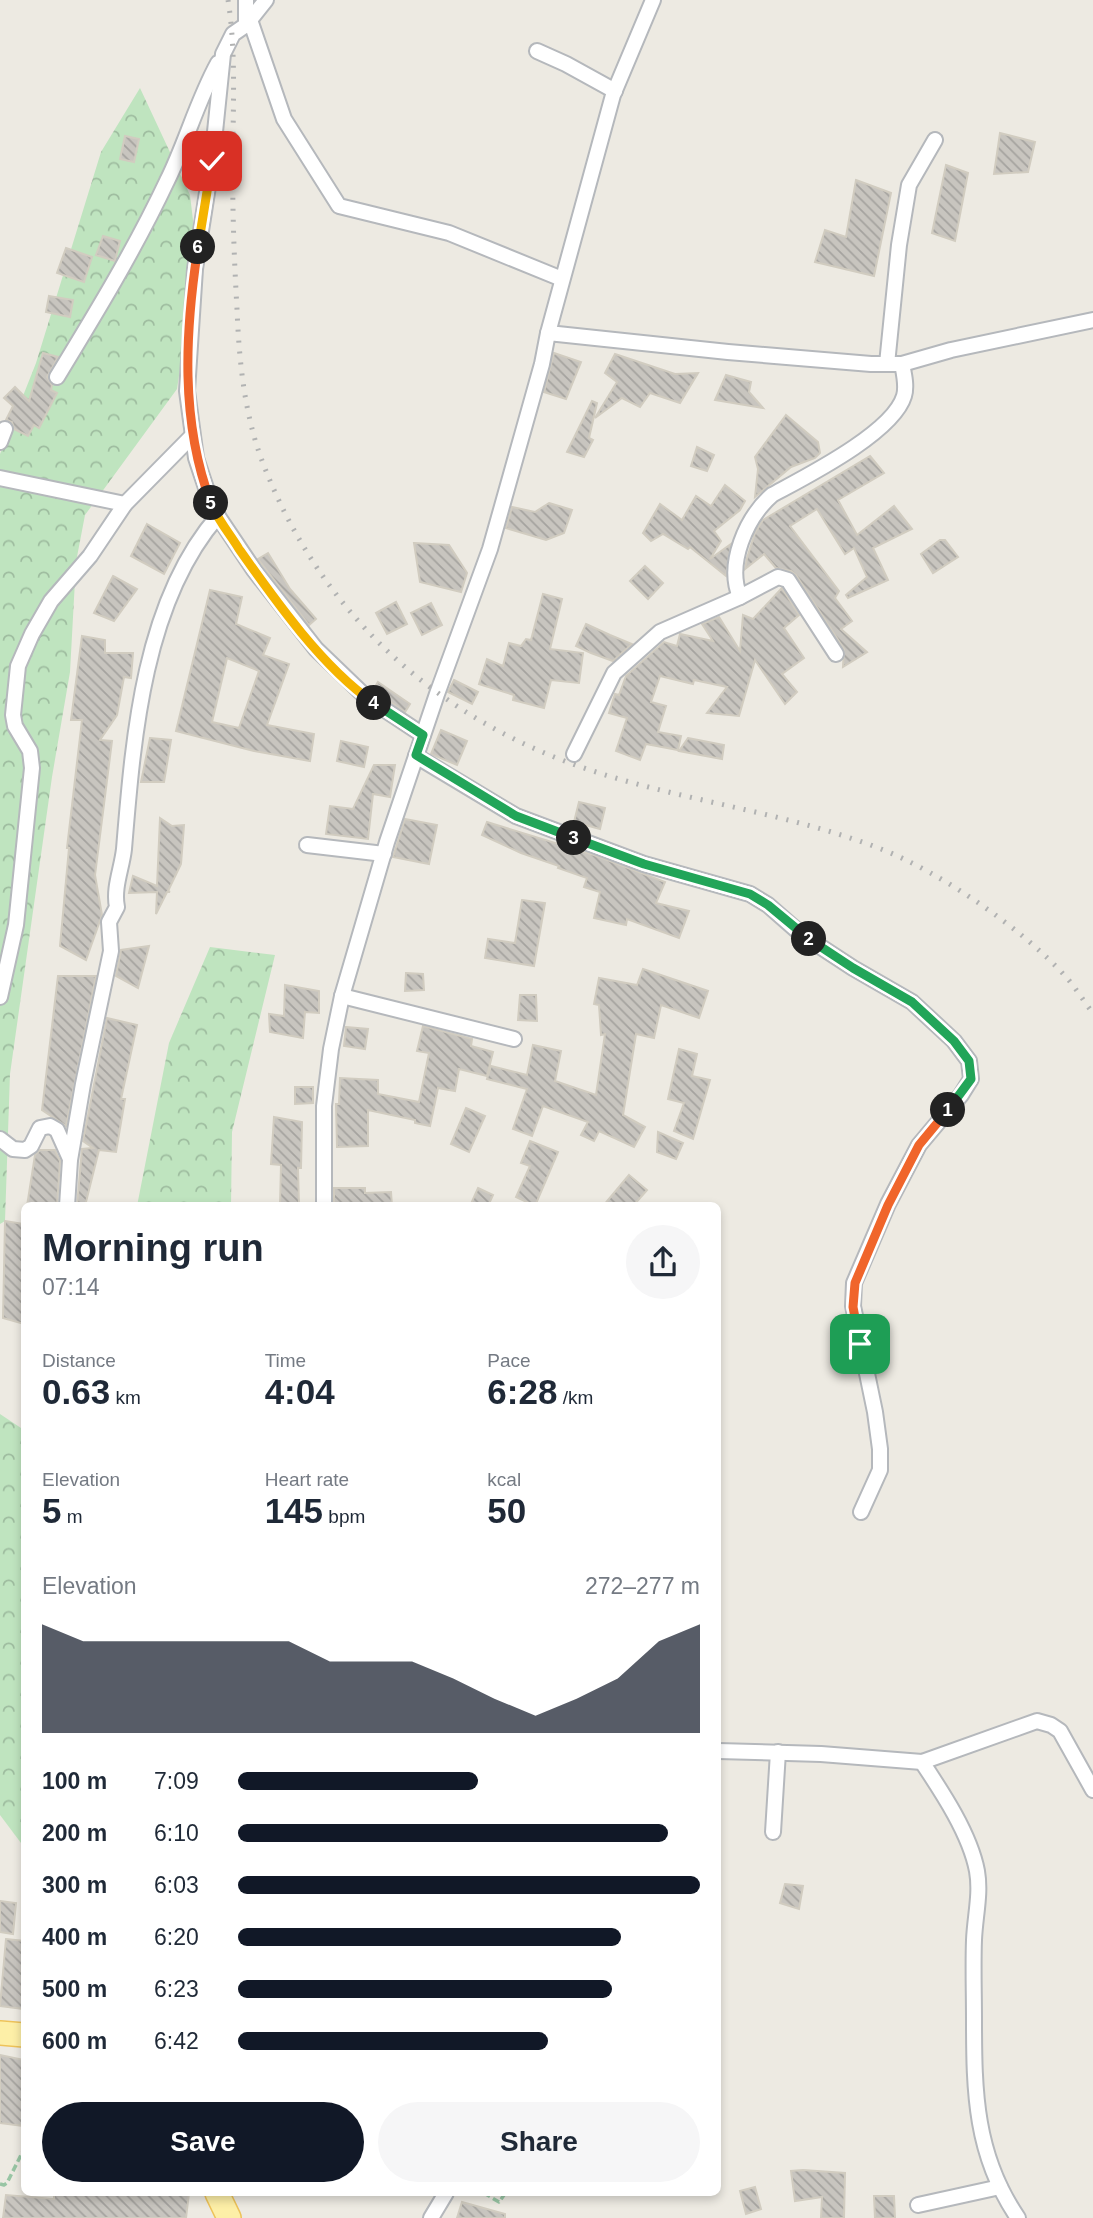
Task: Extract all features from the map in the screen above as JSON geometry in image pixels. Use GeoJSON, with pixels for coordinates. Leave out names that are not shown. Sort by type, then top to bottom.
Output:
{"type":"FeatureCollection","features":[{"type":"Feature","properties":{"kind":"main road"},"geometry":{"type":"LineString","coordinates":[[0,2033],[21,2035]]}},
{"type":"Feature","properties":{"kind":"main road"},"geometry":{"type":"LineString","coordinates":[[218,2196],[229,2218]]}},
{"type":"Feature","properties":{"kind":"street"},"geometry":{"type":"LineString","coordinates":[[57,377],[103,302],[167,181],[205,88],[233,34],[247,14],[266,0]]}},
{"type":"Feature","properties":{"kind":"street"},"geometry":{"type":"LineString","coordinates":[[324,1202],[324,1106],[336,1019],[342,996],[416,755],[490,549],[615,91],[653,0]]}},
{"type":"Feature","properties":{"kind":"street"},"geometry":{"type":"LineString","coordinates":[[247,14],[284,119],[339,206],[449,233],[562,279]]}},
{"type":"Feature","properties":{"kind":"street"},"geometry":{"type":"LineString","coordinates":[[233,34],[223,54],[212,161],[195,270],[187,391],[196,458],[218,516],[254,570],[316,649],[367,698],[423,735]]}},
{"type":"Feature","properties":{"kind":"street"},"geometry":{"type":"LineString","coordinates":[[537,51],[615,91]]}},
{"type":"Feature","properties":{"kind":"street"},"geometry":{"type":"LineString","coordinates":[[740,597],[734,583],[736,564],[744,536],[756,513],[772,495],[846,454],[880,426],[901,404],[904,396],[894,364],[899,245],[909,185],[935,140]]}},
{"type":"Feature","properties":{"kind":"street"},"geometry":{"type":"LineString","coordinates":[[548,333],[741,353],[894,364],[950,349],[1093,320]]}},
{"type":"Feature","properties":{"kind":"street"},"geometry":{"type":"LineString","coordinates":[[0,997],[16,925],[33,768],[30,751],[15,726],[14,690],[18,666],[51,601],[90,556],[125,504],[192,436]]}},
{"type":"Feature","properties":{"kind":"street"},"geometry":{"type":"LineString","coordinates":[[0,478],[125,504]]}},
{"type":"Feature","properties":{"kind":"street"},"geometry":{"type":"LineString","coordinates":[[67,1202],[70,1160],[83,1084],[111,951],[109,922],[117,907],[115,898],[123,854],[131,757],[149,664],[163,615],[182,568],[200,536],[218,516]]}},
{"type":"Feature","properties":{"kind":"street"},"geometry":{"type":"LineString","coordinates":[[574,754],[614,673],[660,632],[778,577],[788,580],[836,654]]}},
{"type":"Feature","properties":{"kind":"street"},"geometry":{"type":"LineString","coordinates":[[416,755],[516,816],[644,864],[750,894],[853,968],[912,1002],[954,1041],[969,1061],[971,1079],[919,1145],[888,1205],[855,1283],[853,1307],[880,1449],[880,1470],[861,1512]]}},
{"type":"Feature","properties":{"kind":"street"},"geometry":{"type":"LineString","coordinates":[[307,845],[384,854]]}},
{"type":"Feature","properties":{"kind":"street"},"geometry":{"type":"LineString","coordinates":[[342,996],[514,1039]]}},
{"type":"Feature","properties":{"kind":"street"},"geometry":{"type":"LineString","coordinates":[[0,1139],[13,1149],[25,1150],[31,1146],[40,1128],[51,1126],[64,1141],[70,1160]]}},
{"type":"Feature","properties":{"kind":"street"},"geometry":{"type":"LineString","coordinates":[[721,1751],[778,1752],[922,1762],[1037,1721],[1060,1731],[1093,1790]]}},
{"type":"Feature","properties":{"kind":"street"},"geometry":{"type":"LineString","coordinates":[[773,1832],[778,1752]]}},
{"type":"Feature","properties":{"kind":"street"},"geometry":{"type":"LineString","coordinates":[[922,1762],[938,1786],[968,1844],[976,1870],[979,1890],[974,1938],[974,2086],[979,2122],[988,2155],[1000,2187],[1018,2218]]}},
{"type":"Feature","properties":{"kind":"street"},"geometry":{"type":"LineString","coordinates":[[918,2205],[1000,2187]]}},
{"type":"Feature","properties":{"kind":"street"},"geometry":{"type":"LineString","coordinates":[[431,2218],[444,2196]]}},
{"type":"Feature","properties":{"kind":"path"},"geometry":{"type":"LineString","coordinates":[[0,2184],[7,2183],[21,2155]]}},
{"type":"Feature","properties":{"kind":"path"},"geometry":{"type":"LineString","coordinates":[[489,2196],[499,2202],[503,2196]]}},
{"type":"Feature","properties":{"kind":"green space"},"geometry":{"type":"Polygon","coordinates":[[[140,88],[190,195],[197,254],[177,389],[85,515],[76,562],[70,672],[52,777],[10,1074],[5,1221],[0,1224],[0,454],[36,363],[101,152],[140,88]]]}},
{"type":"Feature","properties":{"kind":"green space"},"geometry":{"type":"Polygon","coordinates":[[[210,947],[275,955],[232,1132],[231,1202],[138,1202],[169,1043],[210,947]]]}},
{"type":"Feature","properties":{"kind":"green space"},"geometry":{"type":"Polygon","coordinates":[[[0,1414],[21,1428],[21,1843],[0,1815],[0,1414]]]}},
{"type":"Feature","properties":{"kind":"building"},"geometry":{"type":"Polygon","coordinates":[[[1000,133],[1035,142],[1028,172],[994,174],[1000,133]]]}},
{"type":"Feature","properties":{"kind":"building"},"geometry":{"type":"Polygon","coordinates":[[[125,136],[139,139],[134,162],[120,159],[125,136]]]}},
{"type":"Feature","properties":{"kind":"building"},"geometry":{"type":"Polygon","coordinates":[[[946,165],[968,173],[955,241],[932,233],[946,165]]]}},
{"type":"Feature","properties":{"kind":"building"},"geometry":{"type":"Polygon","coordinates":[[[856,180],[891,193],[874,276],[815,262],[825,230],[846,237],[856,180]]]}},
{"type":"Feature","properties":{"kind":"building"},"geometry":{"type":"Polygon","coordinates":[[[103,236],[120,241],[115,261],[96,255],[103,236]]]}},
{"type":"Feature","properties":{"kind":"building"},"geometry":{"type":"Polygon","coordinates":[[[66,248],[92,257],[84,282],[57,273],[66,248]]]}},
{"type":"Feature","properties":{"kind":"building"},"geometry":{"type":"Polygon","coordinates":[[[49,296],[73,300],[70,317],[46,312],[49,296]]]}},
{"type":"Feature","properties":{"kind":"building"},"geometry":{"type":"Polygon","coordinates":[[[43,353],[58,357],[47,377],[52,385],[51,390],[57,393],[39,428],[34,425],[28,436],[14,429],[12,422],[6,420],[13,406],[4,398],[15,387],[29,401],[43,353]]]}},
{"type":"Feature","properties":{"kind":"building"},"geometry":{"type":"Polygon","coordinates":[[[554,353],[581,362],[566,399],[544,392],[554,353]]]}},
{"type":"Feature","properties":{"kind":"building"},"geometry":{"type":"Polygon","coordinates":[[[615,354],[675,374],[698,373],[680,403],[650,393],[640,407],[622,398],[595,418],[617,382],[605,373],[615,354]]]}},
{"type":"Feature","properties":{"kind":"building"},"geometry":{"type":"Polygon","coordinates":[[[726,375],[751,382],[749,392],[763,408],[715,400],[726,375]]]}},
{"type":"Feature","properties":{"kind":"building"},"geometry":{"type":"Polygon","coordinates":[[[592,401],[597,403],[589,438],[593,440],[584,457],[567,452],[592,401]]]}},
{"type":"Feature","properties":{"kind":"building"},"geometry":{"type":"Polygon","coordinates":[[[786,415],[818,442],[820,453],[815,458],[791,467],[755,497],[758,469],[755,457],[786,415]]]}},
{"type":"Feature","properties":{"kind":"building"},"geometry":{"type":"Polygon","coordinates":[[[697,447],[714,455],[707,471],[691,466],[697,447]]]}},
{"type":"Feature","properties":{"kind":"building"},"geometry":{"type":"Polygon","coordinates":[[[870,456],[884,473],[838,500],[857,535],[894,506],[912,529],[873,548],[888,580],[848,598],[846,595],[867,577],[854,548],[845,554],[817,509],[790,526],[839,591],[835,598],[852,621],[841,629],[867,652],[843,667],[844,649],[796,575],[791,571],[776,568],[764,554],[745,569],[755,533],[763,520],[870,456]]]}},
{"type":"Feature","properties":{"kind":"building"},"geometry":{"type":"Polygon","coordinates":[[[725,485],[745,501],[740,510],[714,531],[721,541],[710,559],[731,544],[726,576],[690,547],[688,549],[663,534],[651,541],[643,533],[660,504],[682,520],[696,496],[711,506],[725,485]]]}},
{"type":"Feature","properties":{"kind":"building"},"geometry":{"type":"Polygon","coordinates":[[[549,503],[572,510],[564,533],[546,540],[506,528],[512,507],[535,512],[549,503]]]}},
{"type":"Feature","properties":{"kind":"building"},"geometry":{"type":"Polygon","coordinates":[[[147,524],[180,543],[164,574],[131,556],[147,524]]]}},
{"type":"Feature","properties":{"kind":"building"},"geometry":{"type":"Polygon","coordinates":[[[940,540],[945,540],[958,557],[933,573],[921,554],[940,540]]]}},
{"type":"Feature","properties":{"kind":"building"},"geometry":{"type":"Polygon","coordinates":[[[414,543],[449,545],[467,573],[461,592],[420,582],[414,543]]]}},
{"type":"Feature","properties":{"kind":"building"},"geometry":{"type":"Polygon","coordinates":[[[268,553],[290,589],[316,619],[309,625],[258,559],[268,553]]]}},
{"type":"Feature","properties":{"kind":"building"},"geometry":{"type":"Polygon","coordinates":[[[645,566],[663,583],[648,599],[630,581],[645,566]]]}},
{"type":"Feature","properties":{"kind":"building"},"geometry":{"type":"Polygon","coordinates":[[[113,576],[137,589],[114,621],[94,613],[113,576]]]}},
{"type":"Feature","properties":{"kind":"building"},"geometry":{"type":"Polygon","coordinates":[[[782,588],[799,615],[784,628],[804,658],[782,674],[797,692],[785,704],[755,660],[739,716],[707,713],[727,687],[694,680],[693,684],[660,676],[651,702],[666,706],[658,732],[681,736],[678,750],[646,744],[640,760],[616,751],[627,718],[609,713],[615,694],[619,695],[626,676],[664,642],[677,646],[680,634],[713,641],[702,624],[719,617],[740,651],[743,615],[753,619],[782,588]]]}},
{"type":"Feature","properties":{"kind":"building"},"geometry":{"type":"Polygon","coordinates":[[[210,590],[242,597],[236,624],[270,638],[263,655],[289,664],[267,725],[314,734],[310,761],[254,751],[176,731],[210,590]],[[227,658],[212,722],[239,728],[259,671],[227,658]]]}},
{"type":"Feature","properties":{"kind":"building"},"geometry":{"type":"Polygon","coordinates":[[[543,594],[562,599],[550,649],[583,653],[579,683],[551,680],[544,708],[513,700],[514,695],[479,684],[487,659],[503,666],[509,643],[521,646],[526,639],[531,640],[543,594]]]}},
{"type":"Feature","properties":{"kind":"building"},"geometry":{"type":"Polygon","coordinates":[[[396,602],[407,624],[387,634],[376,613],[396,602]]]}},
{"type":"Feature","properties":{"kind":"building"},"geometry":{"type":"Polygon","coordinates":[[[431,603],[442,625],[422,635],[411,613],[431,603]]]}},
{"type":"Feature","properties":{"kind":"building"},"geometry":{"type":"Polygon","coordinates":[[[586,624],[632,644],[613,661],[591,653],[576,646],[586,624]]]}},
{"type":"Feature","properties":{"kind":"building"},"geometry":{"type":"Polygon","coordinates":[[[82,636],[105,640],[105,653],[133,653],[131,678],[124,677],[117,715],[100,740],[112,741],[95,875],[102,915],[86,960],[60,946],[67,848],[82,720],[71,720],[82,636]]]}},
{"type":"Feature","properties":{"kind":"building"},"geometry":{"type":"Polygon","coordinates":[[[454,680],[478,692],[472,704],[448,692],[454,680]]]}},
{"type":"Feature","properties":{"kind":"building"},"geometry":{"type":"Polygon","coordinates":[[[378,682],[410,704],[405,712],[373,690],[378,682]]]}},
{"type":"Feature","properties":{"kind":"building"},"geometry":{"type":"Polygon","coordinates":[[[441,730],[467,741],[457,765],[431,754],[441,730]]]}},
{"type":"Feature","properties":{"kind":"building"},"geometry":{"type":"Polygon","coordinates":[[[150,738],[171,740],[164,782],[141,782],[150,738]]]}},
{"type":"Feature","properties":{"kind":"building"},"geometry":{"type":"Polygon","coordinates":[[[688,738],[724,745],[722,759],[679,751],[688,738]]]}},
{"type":"Feature","properties":{"kind":"building"},"geometry":{"type":"Polygon","coordinates":[[[341,741],[368,747],[364,767],[337,761],[341,741]]]}},
{"type":"Feature","properties":{"kind":"building"},"geometry":{"type":"Polygon","coordinates":[[[374,765],[395,765],[390,797],[373,794],[368,839],[326,834],[330,806],[353,809],[374,765]]]}},
{"type":"Feature","properties":{"kind":"building"},"geometry":{"type":"Polygon","coordinates":[[[579,802],[605,808],[600,829],[574,822],[579,802]]]}},
{"type":"Feature","properties":{"kind":"building"},"geometry":{"type":"Polygon","coordinates":[[[160,818],[172,826],[184,825],[181,864],[168,891],[170,892],[167,892],[156,914],[157,892],[129,893],[133,876],[157,886],[160,818]]]}},
{"type":"Feature","properties":{"kind":"building"},"geometry":{"type":"Polygon","coordinates":[[[405,819],[437,825],[429,864],[393,857],[405,819]]]}},
{"type":"Feature","properties":{"kind":"building"},"geometry":{"type":"Polygon","coordinates":[[[487,822],[594,855],[665,882],[656,903],[689,911],[679,938],[627,919],[626,925],[594,918],[600,892],[584,887],[587,878],[482,835],[487,822]]]}},
{"type":"Feature","properties":{"kind":"building"},"geometry":{"type":"Polygon","coordinates":[[[522,900],[545,903],[534,966],[485,958],[488,939],[515,943],[522,900]]]}},
{"type":"Feature","properties":{"kind":"building"},"geometry":{"type":"Polygon","coordinates":[[[149,946],[138,988],[116,976],[121,950],[149,946]]]}},
{"type":"Feature","properties":{"kind":"building"},"geometry":{"type":"Polygon","coordinates":[[[643,969],[708,991],[699,1018],[661,1005],[654,1038],[636,1034],[623,1115],[645,1127],[634,1147],[599,1131],[594,1141],[581,1135],[588,1122],[543,1106],[532,1136],[513,1129],[527,1089],[487,1079],[491,1066],[527,1075],[533,1045],[561,1051],[555,1081],[596,1095],[605,1034],[601,1035],[599,1005],[594,1004],[599,978],[637,985],[643,969]]]}},
{"type":"Feature","properties":{"kind":"building"},"geometry":{"type":"Polygon","coordinates":[[[406,973],[423,974],[424,990],[405,991],[406,973]]]}},
{"type":"Feature","properties":{"kind":"building"},"geometry":{"type":"Polygon","coordinates":[[[58,976],[96,976],[66,1126],[42,1110],[58,976]]]}},
{"type":"Feature","properties":{"kind":"building"},"geometry":{"type":"Polygon","coordinates":[[[285,985],[319,991],[319,1013],[305,1012],[303,1038],[270,1032],[269,1014],[284,1016],[285,985]]]}},
{"type":"Feature","properties":{"kind":"building"},"geometry":{"type":"Polygon","coordinates":[[[520,995],[536,995],[537,1021],[518,1020],[520,995]]]}},
{"type":"Feature","properties":{"kind":"building"},"geometry":{"type":"Polygon","coordinates":[[[107,1018],[137,1025],[121,1099],[125,1099],[116,1152],[99,1150],[86,1202],[77,1202],[82,1149],[93,1148],[83,1141],[107,1018]]]}},
{"type":"Feature","properties":{"kind":"building"},"geometry":{"type":"Polygon","coordinates":[[[423,1026],[472,1039],[471,1046],[493,1052],[487,1076],[459,1069],[455,1091],[438,1088],[430,1126],[368,1110],[368,1146],[337,1147],[336,1104],[339,1104],[340,1078],[378,1080],[378,1094],[419,1102],[429,1053],[417,1051],[423,1026]]]}},
{"type":"Feature","properties":{"kind":"building"},"geometry":{"type":"Polygon","coordinates":[[[346,1027],[368,1029],[365,1049],[344,1046],[346,1027]]]}},
{"type":"Feature","properties":{"kind":"building"},"geometry":{"type":"Polygon","coordinates":[[[679,1049],[697,1054],[692,1076],[710,1080],[693,1139],[674,1131],[684,1103],[668,1099],[679,1049]]]}},
{"type":"Feature","properties":{"kind":"building"},"geometry":{"type":"Polygon","coordinates":[[[295,1087],[313,1087],[313,1103],[295,1104],[295,1087]]]}},
{"type":"Feature","properties":{"kind":"building"},"geometry":{"type":"Polygon","coordinates":[[[466,1108],[485,1116],[469,1152],[451,1144],[466,1108]]]}},
{"type":"Feature","properties":{"kind":"building"},"geometry":{"type":"Polygon","coordinates":[[[274,1117],[302,1122],[301,1168],[298,1168],[299,1202],[280,1202],[281,1165],[271,1164],[274,1117]]]}},
{"type":"Feature","properties":{"kind":"building"},"geometry":{"type":"Polygon","coordinates":[[[658,1132],[683,1143],[676,1159],[657,1152],[658,1132]]]}},
{"type":"Feature","properties":{"kind":"building"},"geometry":{"type":"Polygon","coordinates":[[[530,1141],[558,1152],[537,1202],[527,1202],[516,1197],[530,1166],[521,1163],[530,1141]]]}},
{"type":"Feature","properties":{"kind":"building"},"geometry":{"type":"Polygon","coordinates":[[[40,1150],[55,1150],[60,1161],[57,1202],[28,1202],[35,1155],[40,1150]]]}},
{"type":"Feature","properties":{"kind":"building"},"geometry":{"type":"Polygon","coordinates":[[[629,1175],[647,1190],[636,1202],[606,1202],[629,1175]]]}},
{"type":"Feature","properties":{"kind":"building"},"geometry":{"type":"Polygon","coordinates":[[[334,1188],[365,1188],[365,1193],[391,1192],[392,1202],[334,1202],[334,1188]]]}},
{"type":"Feature","properties":{"kind":"building"},"geometry":{"type":"Polygon","coordinates":[[[478,1188],[493,1195],[490,1202],[472,1202],[478,1188]]]}},
{"type":"Feature","properties":{"kind":"building"},"geometry":{"type":"Polygon","coordinates":[[[5,1221],[21,1224],[21,1323],[3,1318],[5,1221]]]}},
{"type":"Feature","properties":{"kind":"building"},"geometry":{"type":"Polygon","coordinates":[[[785,1884],[803,1886],[799,1909],[780,1903],[785,1884]]]}},
{"type":"Feature","properties":{"kind":"building"},"geometry":{"type":"Polygon","coordinates":[[[0,1901],[16,1903],[13,1934],[0,1932],[0,1901]]]}},
{"type":"Feature","properties":{"kind":"building"},"geometry":{"type":"Polygon","coordinates":[[[6,1939],[21,1941],[21,2009],[0,2006],[6,1939]]]}},
{"type":"Feature","properties":{"kind":"building"},"geometry":{"type":"Polygon","coordinates":[[[0,2055],[21,2059],[21,2126],[0,2123],[0,2055]]]}},
{"type":"Feature","properties":{"kind":"building"},"geometry":{"type":"Polygon","coordinates":[[[791,2171],[845,2173],[844,2218],[821,2218],[822,2197],[795,2201],[791,2171]]]}},
{"type":"Feature","properties":{"kind":"building"},"geometry":{"type":"Polygon","coordinates":[[[755,2187],[761,2209],[746,2214],[740,2191],[755,2187]]]}},
{"type":"Feature","properties":{"kind":"building"},"geometry":{"type":"Polygon","coordinates":[[[6,2195],[54,2199],[54,2196],[189,2196],[186,2218],[3,2218],[6,2195]]]}},
{"type":"Feature","properties":{"kind":"building"},"geometry":{"type":"Polygon","coordinates":[[[874,2196],[894,2196],[895,2218],[875,2218],[874,2196]]]}},
{"type":"Feature","properties":{"kind":"building"},"geometry":{"type":"Polygon","coordinates":[[[462,2202],[505,2214],[505,2218],[457,2218],[462,2202]]]}},
{"type":"Feature","properties":{"kind":"railway"},"geometry":{"type":"LineString","coordinates":[[228,0],[233,56],[235,269],[239,347],[246,403],[261,458],[286,514],[316,566],[351,613],[391,655],[436,692],[486,724],[539,751],[596,772],[667,792],[811,826],[881,849],[929,872],[1004,921],[1027,940],[1066,977],[1093,1013]]}},
{"type":"Feature","properties":{"kind":"route"},"geometry":{"type":"LineString","coordinates":[[212,161],[195,270],[187,391],[196,458],[213,509],[254,570],[316,649],[367,698],[423,735],[416,755],[516,816],[644,864],[728,890],[750,894],[853,968],[912,1002],[954,1041],[969,1061],[971,1079],[919,1145],[888,1205],[855,1283],[853,1307],[860,1344]]}}]}
